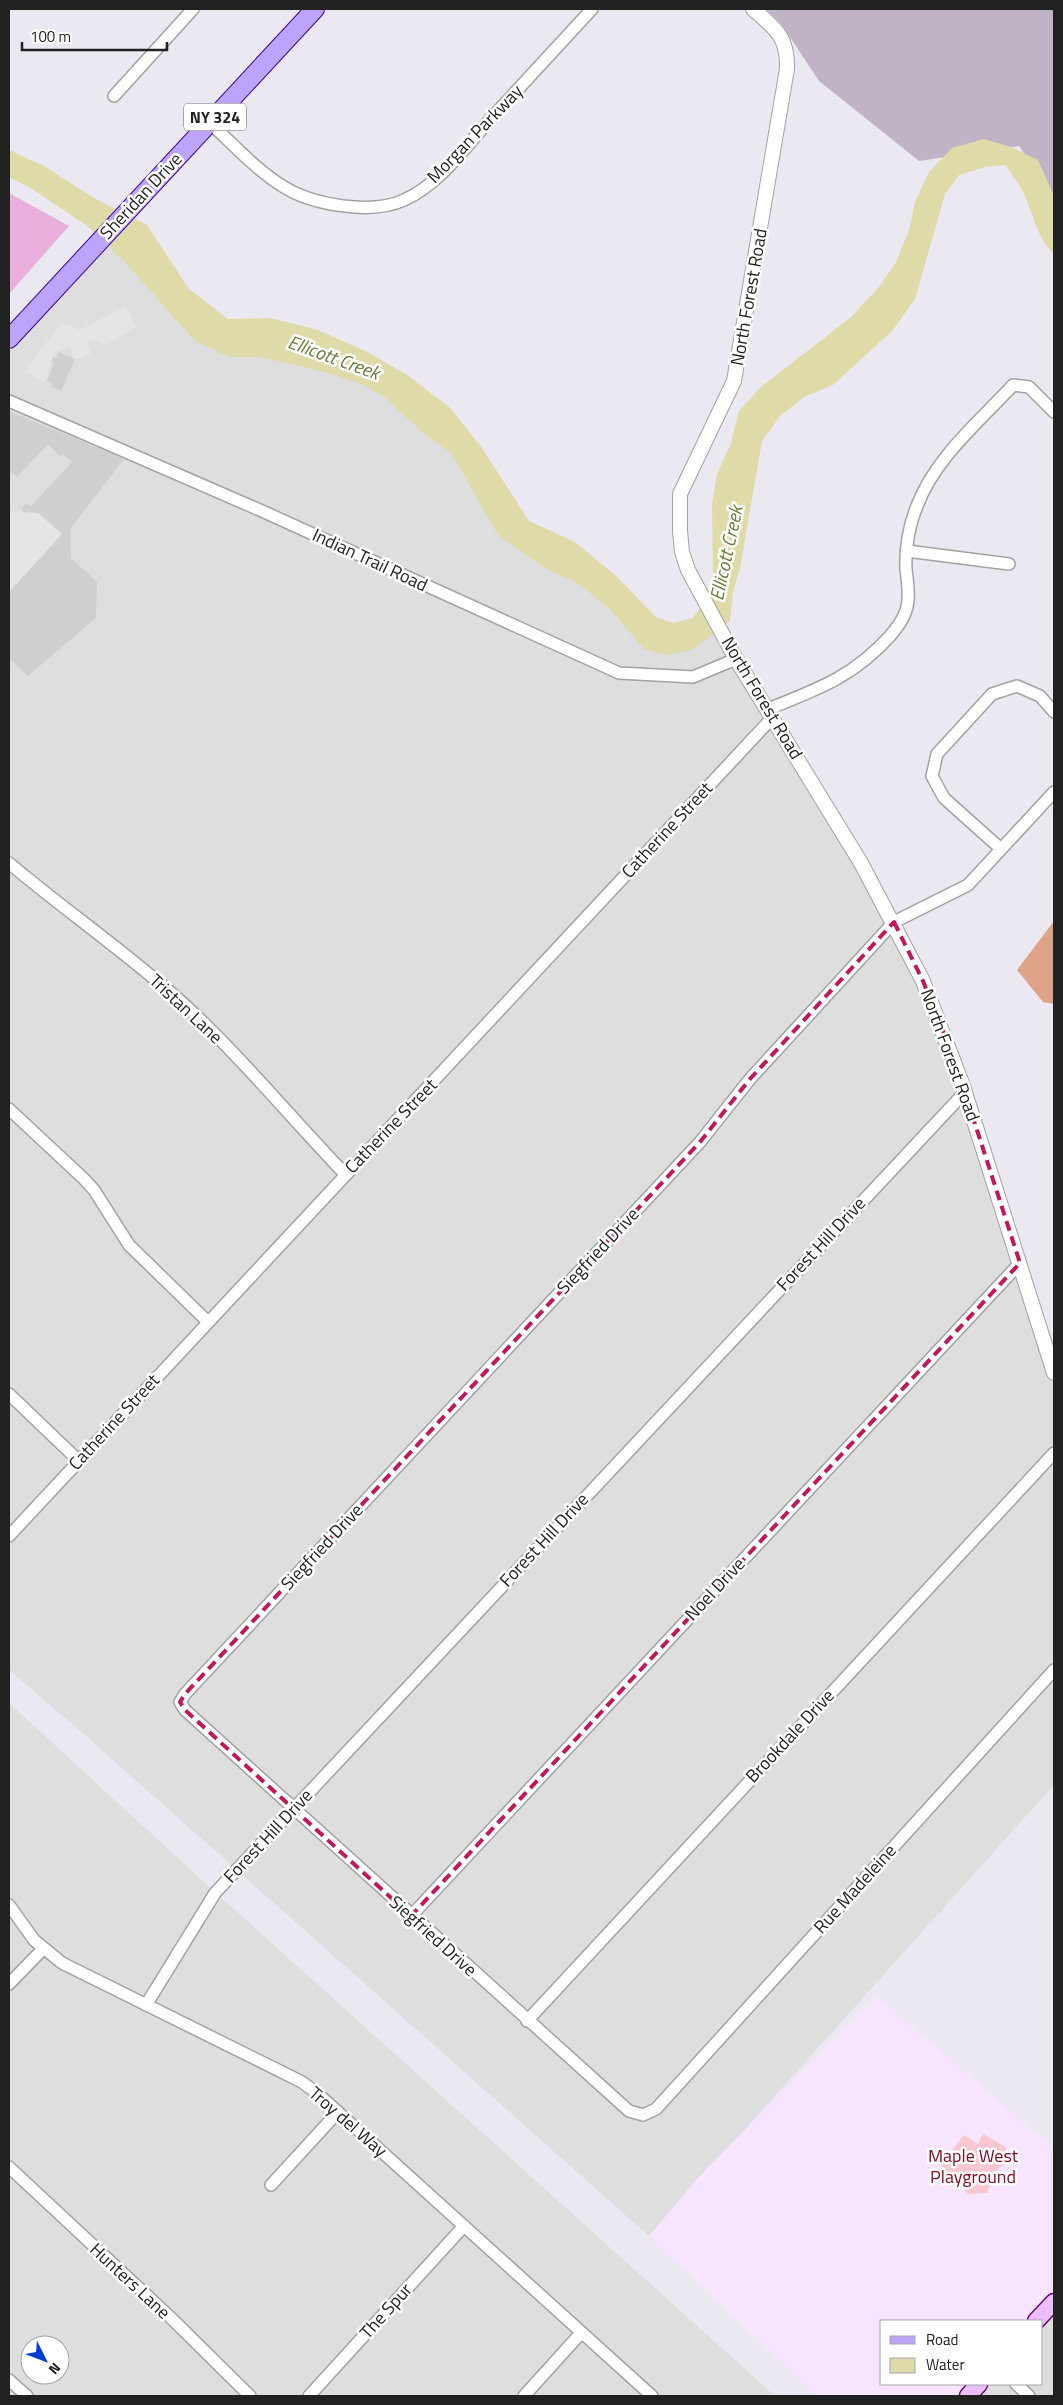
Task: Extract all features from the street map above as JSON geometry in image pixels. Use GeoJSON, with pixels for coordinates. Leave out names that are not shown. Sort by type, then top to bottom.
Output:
{"type":"FeatureCollection","features":[{"type":"Feature","properties":{"kind":"main road","name":"Sheridan Drive"},"geometry":{"type":"LineString","coordinates":[[9,339],[315,9]]}},
{"type":"Feature","properties":{"kind":"main road"},"geometry":{"type":"LineString","coordinates":[[1037,2320],[1054,2302]]}},
{"type":"Feature","properties":{"kind":"main road"},"geometry":{"type":"LineString","coordinates":[[968,2396],[978,2385]]}},
{"type":"Feature","properties":{"kind":"street"},"geometry":{"type":"LineString","coordinates":[[114,96],[193,9]]}},
{"type":"Feature","properties":{"kind":"street","name":"Morgan Parkway"},"geometry":{"type":"LineString","coordinates":[[210,123],[272,180],[300,195],[338,205],[370,207],[393,204],[417,192],[442,171],[592,9]]}},
{"type":"Feature","properties":{"kind":"street","name":"North Forest Road"},"geometry":{"type":"LineString","coordinates":[[754,9],[777,30],[784,41],[788,56],[787,70],[734,381],[680,494],[682,552],[696,587],[722,629],[736,659],[861,863],[894,922],[923,981],[953,1056],[1054,1373]]}},
{"type":"Feature","properties":{"kind":"street"},"geometry":{"type":"LineString","coordinates":[[770,713],[851,672],[871,657],[900,624],[905,614],[908,600],[907,551],[916,507],[935,471],[1013,385],[1028,387],[1054,412]]}},
{"type":"Feature","properties":{"kind":"street","name":"Indian Trail Road"},"geometry":{"type":"LineString","coordinates":[[9,401],[262,511],[619,673],[693,677],[736,659]]}},
{"type":"Feature","properties":{"kind":"street"},"geometry":{"type":"LineString","coordinates":[[907,551],[1009,564]]}},
{"type":"Feature","properties":{"kind":"street"},"geometry":{"type":"LineString","coordinates":[[1001,849],[944,798],[932,776],[937,754],[992,694],[1017,686],[1040,696],[1054,712]]}},
{"type":"Feature","properties":{"kind":"street","name":"Catherine Street"},"geometry":{"type":"LineString","coordinates":[[9,1536],[770,713]]}},
{"type":"Feature","properties":{"kind":"street"},"geometry":{"type":"LineString","coordinates":[[894,922],[968,884],[1054,792]]}},
{"type":"Feature","properties":{"kind":"street","name":"Tristan Lane"},"geometry":{"type":"LineString","coordinates":[[9,863],[118,948],[187,1007],[255,1075],[302,1129],[345,1174]]}},
{"type":"Feature","properties":{"kind":"street","name":"Siegfried Drive"},"geometry":{"type":"LineString","coordinates":[[656,2109],[643,2115],[628,2111],[184,1710],[180,1702],[185,1694],[700,1142],[750,1079],[894,922]]}},
{"type":"Feature","properties":{"kind":"street","name":"Forest Hill Drive"},"geometry":{"type":"LineString","coordinates":[[146,2005],[215,1893],[965,1092]]}},
{"type":"Feature","properties":{"kind":"street"},"geometry":{"type":"LineString","coordinates":[[9,1109],[84,1179],[94,1190],[129,1245],[208,1322]]}},
{"type":"Feature","properties":{"kind":"street","name":"Noel Drive"},"geometry":{"type":"LineString","coordinates":[[411,1916],[1020,1263]]}},
{"type":"Feature","properties":{"kind":"street"},"geometry":{"type":"LineString","coordinates":[[9,1394],[79,1461]]}},
{"type":"Feature","properties":{"kind":"street","name":"Brookdale Drive"},"geometry":{"type":"LineString","coordinates":[[527,2021],[1054,1452]]}},
{"type":"Feature","properties":{"kind":"street","name":"Rue Madeleine"},"geometry":{"type":"LineString","coordinates":[[656,2109],[1054,1670]]}},
{"type":"Feature","properties":{"kind":"street","name":"Troy del Way"},"geometry":{"type":"LineString","coordinates":[[9,1905],[22,1926],[43,1949],[82,1974],[302,2082],[338,2112],[652,2396]]}},
{"type":"Feature","properties":{"kind":"street"},"geometry":{"type":"LineString","coordinates":[[9,1984],[43,1949]]}},
{"type":"Feature","properties":{"kind":"street"},"geometry":{"type":"LineString","coordinates":[[271,2185],[338,2112]]}},
{"type":"Feature","properties":{"kind":"street","name":"Hunters Lane"},"geometry":{"type":"LineString","coordinates":[[9,2167],[170,2317],[250,2396]]}},
{"type":"Feature","properties":{"kind":"street","name":"The Spur"},"geometry":{"type":"LineString","coordinates":[[308,2396],[464,2226]]}},
{"type":"Feature","properties":{"kind":"street"},"geometry":{"type":"LineString","coordinates":[[524,2396],[581,2333]]}},
{"type":"Feature","properties":{"kind":"street"},"geometry":{"type":"LineString","coordinates":[[9,2380],[27,2396]]}},
{"type":"Feature","properties":{"kind":"street"},"geometry":{"type":"LineString","coordinates":[[1017,2385],[1030,2396]]}},
{"type":"Feature","properties":{"kind":"highlighted area"},"geometry":{"type":"Polygon","coordinates":[[[894,922],[923,981],[953,1056],[1020,1263],[411,1916],[185,1710],[180,1702],[185,1694],[700,1142],[750,1079],[894,922]]]}},
{"type":"Feature","properties":{"kind":"shaded area"},"geometry":{"type":"Polygon","coordinates":[[[766,9],[1054,9],[1054,199],[1019,146],[919,161],[819,81],[782,25],[766,9]]]}},
{"type":"Feature","properties":{"kind":"shaded area"},"geometry":{"type":"Polygon","coordinates":[[[9,193],[69,226],[9,294],[9,193]]]}},
{"type":"Feature","properties":{"kind":"shaded area"},"geometry":{"type":"Polygon","coordinates":[[[111,229],[214,332],[278,337],[458,432],[498,518],[675,641],[712,614],[923,981],[1054,1375],[1054,1785],[649,2236],[78,1729],[9,1670],[9,339],[111,229]]]}},
{"type":"Feature","properties":{"kind":"shaded area"},"geometry":{"type":"Polygon","coordinates":[[[126,306],[136,327],[105,345],[96,340],[90,341],[88,344],[91,353],[75,361],[70,347],[54,352],[45,383],[27,372],[28,366],[62,323],[80,330],[126,306]]]}},
{"type":"Feature","properties":{"kind":"shaded area"},"geometry":{"type":"Polygon","coordinates":[[[59,352],[75,359],[61,391],[52,387],[52,384],[47,381],[54,363],[52,362],[53,357],[56,358],[59,352]]]}},
{"type":"Feature","properties":{"kind":"shaded area"},"geometry":{"type":"Polygon","coordinates":[[[9,411],[124,459],[71,528],[71,558],[97,582],[96,618],[28,676],[9,658],[9,592],[62,534],[38,513],[23,513],[22,508],[26,503],[31,506],[72,462],[63,454],[60,456],[48,444],[17,477],[9,470],[9,411]]]}},
{"type":"Feature","properties":{"kind":"shaded area"},"geometry":{"type":"Polygon","coordinates":[[[11,511],[38,513],[62,534],[9,592],[9,514],[11,511]]]}},
{"type":"Feature","properties":{"kind":"shaded area"},"geometry":{"type":"Polygon","coordinates":[[[1054,921],[1054,1004],[1043,1002],[1017,970],[1054,921]]]}},
{"type":"Feature","properties":{"kind":"shaded area"},"geometry":{"type":"Polygon","coordinates":[[[9,1703],[217,1894],[775,2396],[9,2396],[9,1703]]]}},
{"type":"Feature","properties":{"kind":"shaded area"},"geometry":{"type":"Polygon","coordinates":[[[876,1996],[1054,2149],[1054,2302],[1037,2320],[880,2320],[880,2385],[977,2385],[965,2396],[817,2396],[649,2236],[695,2181],[876,1996]]]}},
{"type":"Feature","properties":{"kind":"shaded area"},"geometry":{"type":"Polygon","coordinates":[[[1054,2304],[1054,2396],[968,2396],[978,2385],[1043,2385],[1043,2320],[1054,2304]]]}},
{"type":"Feature","properties":{"kind":"green space","name":"Maple West Playground"},"geometry":{"type":"Polygon","coordinates":[[[983,2134],[1006,2147],[1006,2162],[995,2172],[987,2193],[968,2194],[941,2165],[964,2135],[978,2144],[983,2134]]]}},
{"type":"Feature","properties":{"kind":"water","name":"Ellicott Creek"},"geometry":{"type":"Polygon","coordinates":[[[984,139],[1011,147],[1038,160],[1054,196],[1054,254],[1038,231],[1021,188],[1005,165],[985,167],[959,175],[945,194],[915,299],[893,330],[833,385],[804,397],[780,416],[762,441],[740,568],[733,592],[730,621],[692,650],[667,655],[644,649],[610,609],[575,581],[548,570],[498,535],[452,454],[422,432],[384,397],[364,385],[325,372],[261,357],[230,357],[195,341],[123,260],[86,225],[29,187],[9,177],[9,150],[44,166],[94,198],[147,225],[189,289],[228,319],[270,318],[318,330],[365,351],[406,374],[449,407],[480,445],[529,521],[575,542],[615,575],[656,617],[673,623],[693,618],[711,592],[713,575],[712,504],[717,474],[731,443],[739,411],[761,387],[851,317],[879,287],[896,262],[910,227],[915,202],[929,172],[952,148],[984,139]]]}}]}
